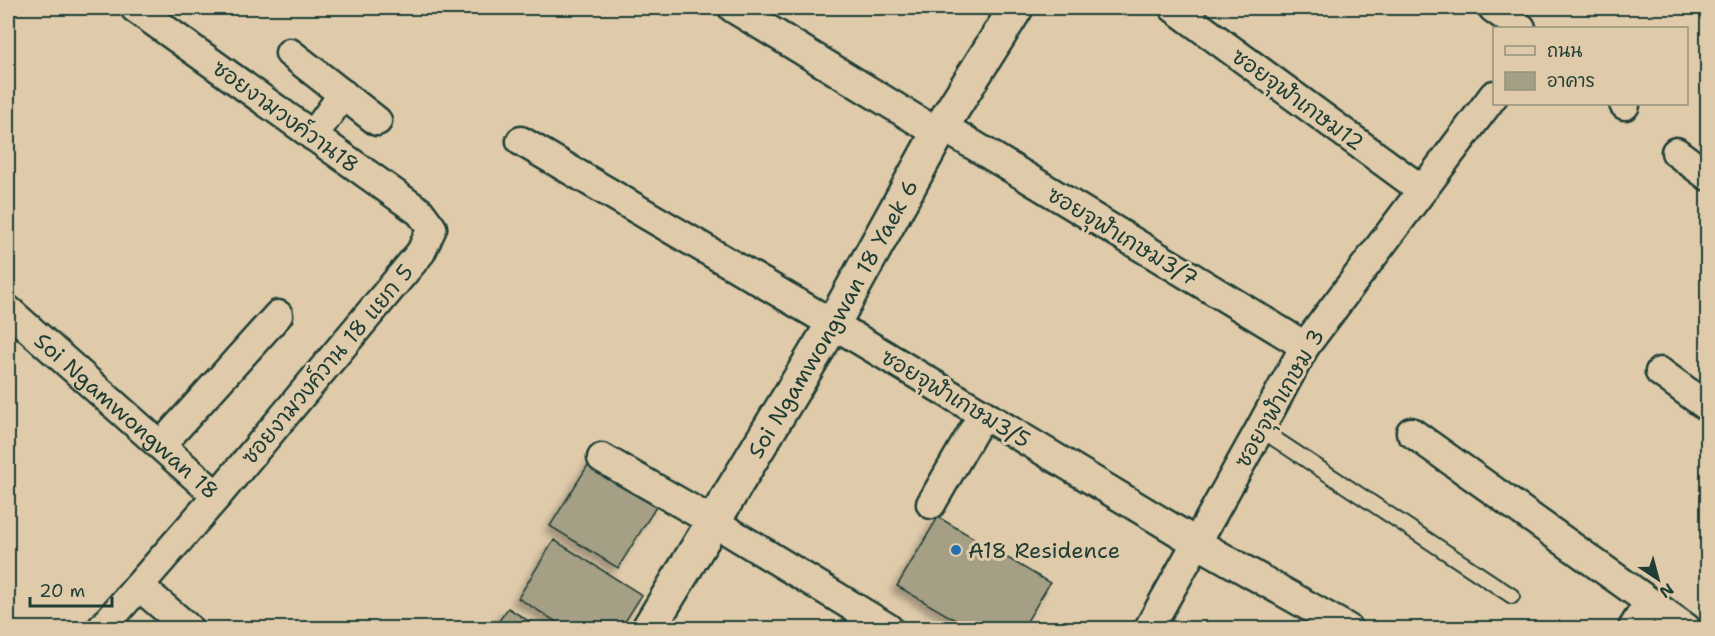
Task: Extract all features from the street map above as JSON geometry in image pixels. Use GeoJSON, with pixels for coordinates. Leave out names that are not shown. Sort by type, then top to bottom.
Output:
{"type":"FeatureCollection","features":[{"type":"Feature","properties":{"kind":"street","name":"ซอยงามวงค์วาน18"},"geometry":{"type":"LineString","coordinates":[[135,8],[165,16],[313,136],[420,212],[432,228]]}},
{"type":"Feature","properties":{"kind":"street","name":"ซอยจุฬาเกษม3/7"},"geometry":{"type":"LineString","coordinates":[[733,8],[1305,346]]}},
{"type":"Feature","properties":{"kind":"street","name":"Soi Ngamwongwan 18 Yaek 6"},"geometry":{"type":"LineString","coordinates":[[649,628],[833,324],[940,129],[1016,8]]}},
{"type":"Feature","properties":{"kind":"street","name":"ซอยจุฬาเกษม12"},"geometry":{"type":"LineString","coordinates":[[1174,8],[1422,190]]}},
{"type":"Feature","properties":{"kind":"street"},"geometry":{"type":"LineString","coordinates":[[1493,8],[1520,27]]}},
{"type":"Feature","properties":{"kind":"street"},"geometry":{"type":"LineString","coordinates":[[290,52],[378,121]]}},
{"type":"Feature","properties":{"kind":"street"},"geometry":{"type":"LineString","coordinates":[[313,136],[343,94]]}},
{"type":"Feature","properties":{"kind":"street","name":"ซอยจุฬาเกษม 3"},"geometry":{"type":"LineString","coordinates":[[1149,628],[1305,346],[1493,96]]}},
{"type":"Feature","properties":{"kind":"street","name":"ซอยจุฬาเกษม3/5"},"geometry":{"type":"LineString","coordinates":[[521,141],[833,324],[1197,543],[1347,628]]}},
{"type":"Feature","properties":{"kind":"street"},"geometry":{"type":"LineString","coordinates":[[1676,152],[1707,176]]}},
{"type":"Feature","properties":{"kind":"street","name":"ซอยงามวงค์วาน 18 แยก 5"},"geometry":{"type":"LineString","coordinates":[[217,496],[421,252],[432,228]]}},
{"type":"Feature","properties":{"kind":"street","name":"Soi Ngamwongwan 18"},"geometry":{"type":"LineString","coordinates":[[8,310],[217,496],[139,586]]}},
{"type":"Feature","properties":{"kind":"street"},"geometry":{"type":"LineString","coordinates":[[161,445],[278,315]]}},
{"type":"Feature","properties":{"kind":"street"},"geometry":{"type":"LineString","coordinates":[[1660,372],[1707,407]]}},
{"type":"Feature","properties":{"kind":"street"},"geometry":{"type":"LineString","coordinates":[[931,504],[983,414]]}},
{"type":"Feature","properties":{"kind":"street"},"geometry":{"type":"LineString","coordinates":[[1411,432],[1686,628]]}},
{"type":"Feature","properties":{"kind":"street"},"geometry":{"type":"LineString","coordinates":[[602,458],[712,521],[888,628]]}},
{"type":"Feature","properties":{"kind":"street"},"geometry":{"type":"LineString","coordinates":[[102,628],[139,586],[188,628]]}},
{"type":"Feature","properties":{"kind":"street"},"geometry":{"type":"LineString","coordinates":[[1633,628],[1649,602]]}},
{"type":"Feature","properties":{"kind":"lane"},"geometry":{"type":"LineString","coordinates":[[1260,429],[1512,596]]}},
{"type":"Feature","properties":{"kind":"building"},"geometry":{"type":"Polygon","coordinates":[[[593,457],[661,499],[618,568],[550,526],[593,457]]]}},
{"type":"Feature","properties":{"kind":"building","name":"A18 Residence"},"geometry":{"type":"Polygon","coordinates":[[[938,517],[1050,583],[1023,628],[969,628],[897,586],[938,517]]]}},
{"type":"Feature","properties":{"kind":"building"},"geometry":{"type":"Polygon","coordinates":[[[554,540],[642,595],[621,628],[566,628],[518,598],[554,540]]]}},
{"type":"Feature","properties":{"kind":"building"},"geometry":{"type":"Polygon","coordinates":[[[508,608],[540,628],[494,628],[508,608]]]}},
{"type":"Feature","properties":{"kind":"place","name":"A18 Residence"},"geometry":{"type":"Point","coordinates":[956,550]}}]}
